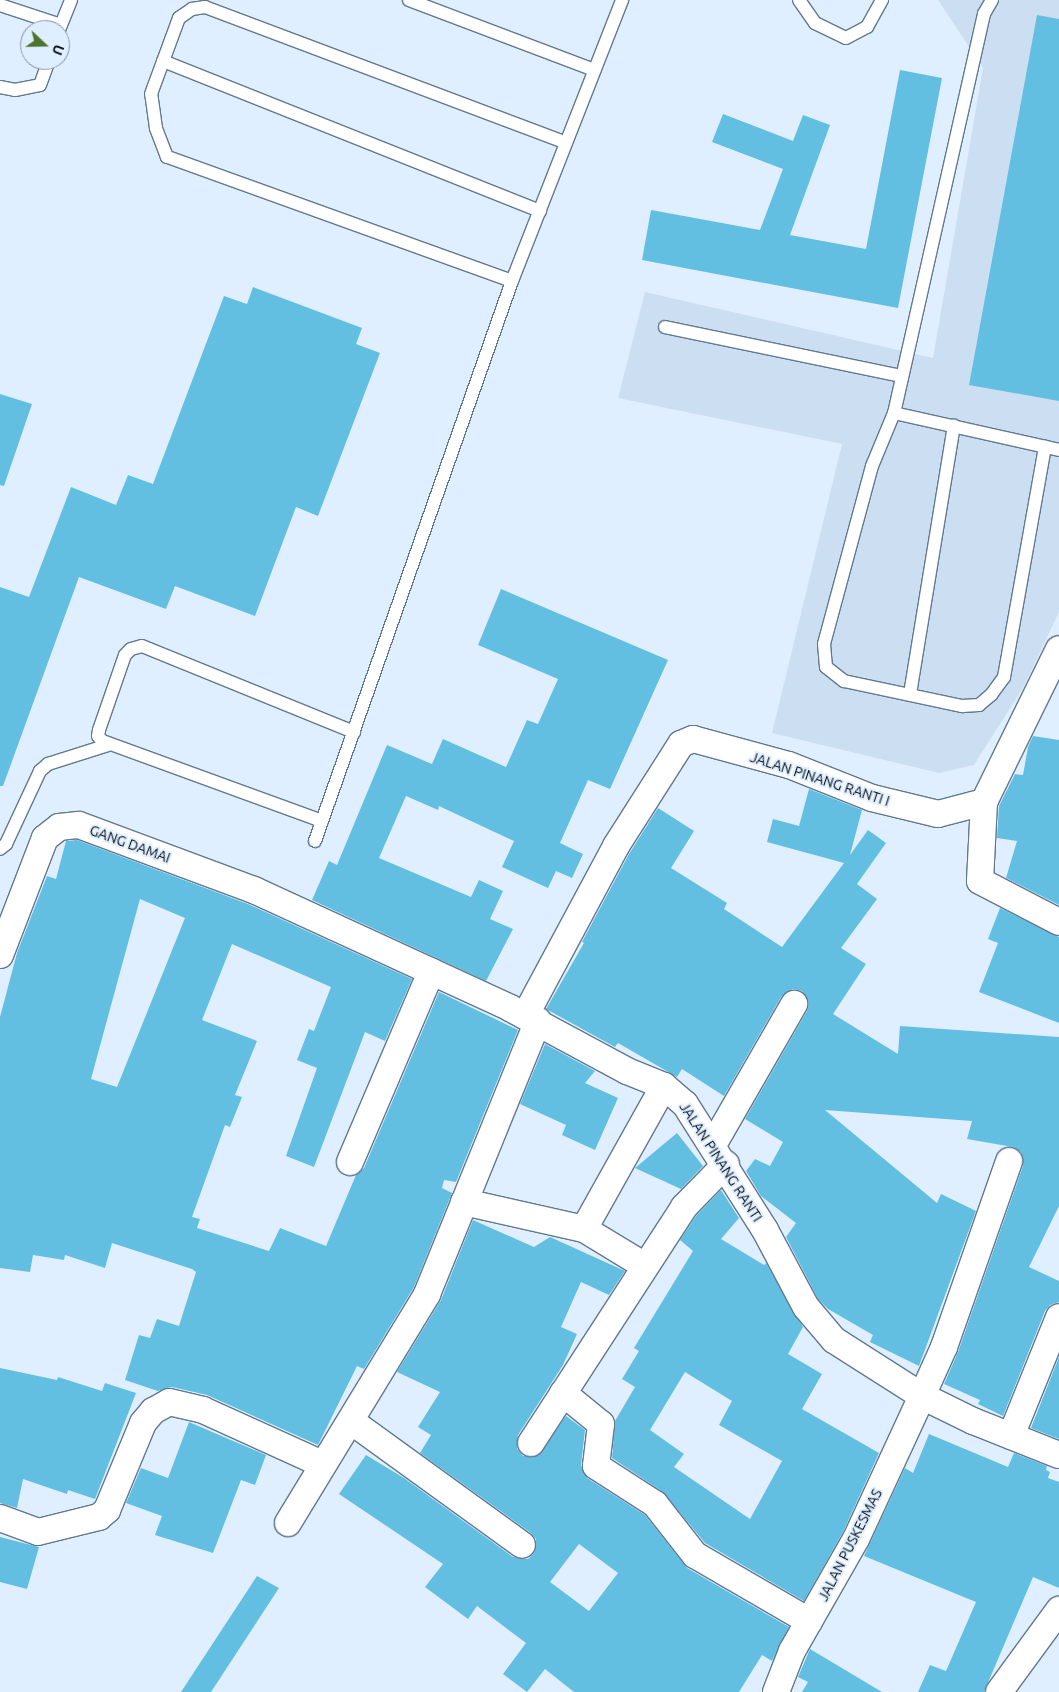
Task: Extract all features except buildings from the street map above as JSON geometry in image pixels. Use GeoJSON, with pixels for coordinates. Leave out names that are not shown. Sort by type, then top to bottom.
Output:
{"type":"FeatureCollection","features":[{"type":"Feature","properties":{"kind":"street"},"geometry":{"type":"LineString","coordinates":[[1059,649],[984,802],[980,881],[1059,922]]}},
{"type":"Feature","properties":{"kind":"street","name":"JALAN PINANG RANTI I"},"geometry":{"type":"LineString","coordinates":[[288,1523],[322,1464],[351,1421],[427,1294],[464,1202],[531,1019],[616,846],[681,744],[693,740],[779,763],[872,798],[938,814],[984,802]]}},
{"type":"Feature","properties":{"kind":"street","name":"GANG DAMAI"},"geometry":{"type":"LineString","coordinates":[[0,955],[45,838],[59,827],[71,825],[203,870],[332,926]]}},
{"type":"Feature","properties":{"kind":"street","name":"JALAN PINANG RANTI"},"geometry":{"type":"LineString","coordinates":[[332,926],[531,1019],[627,1071],[664,1086],[685,1104],[719,1155],[806,1307],[834,1340],[922,1396],[1011,1436],[1059,1455]]}},
{"type":"Feature","properties":{"kind":"street"},"geometry":{"type":"LineString","coordinates":[[350,1162],[431,972]]}},
{"type":"Feature","properties":{"kind":"street"},"geometry":{"type":"LineString","coordinates":[[531,1443],[719,1155],[794,1004]]}},
{"type":"Feature","properties":{"kind":"street"},"geometry":{"type":"LineString","coordinates":[[584,1229],[664,1086]]}},
{"type":"Feature","properties":{"kind":"street","name":"JALAN PUSKESMAS"},"geometry":{"type":"LineString","coordinates":[[776,1692],[792,1651],[856,1538],[944,1347],[1009,1161]]}},
{"type":"Feature","properties":{"kind":"street"},"geometry":{"type":"LineString","coordinates":[[464,1202],[584,1229],[645,1266]]}},
{"type":"Feature","properties":{"kind":"street"},"geometry":{"type":"LineString","coordinates":[[1011,1436],[1059,1317]]}},
{"type":"Feature","properties":{"kind":"street"},"geometry":{"type":"LineString","coordinates":[[563,1393],[601,1424],[596,1466],[655,1504],[696,1555],[809,1621]]}},
{"type":"Feature","properties":{"kind":"street"},"geometry":{"type":"LineString","coordinates":[[0,1518],[38,1532],[98,1517],[108,1510],[131,1446],[143,1423],[153,1411],[169,1402],[203,1410],[322,1464]]}},
{"type":"Feature","properties":{"kind":"street"},"geometry":{"type":"LineString","coordinates":[[351,1421],[522,1545]]}},
{"type":"Feature","properties":{"kind":"street"},"geometry":{"type":"LineString","coordinates":[[999,1692],[1059,1610]]}},
{"type":"Feature","properties":{"kind":"lane"},"geometry":{"type":"LineString","coordinates":[[63,20],[72,0]]}},
{"type":"Feature","properties":{"kind":"lane"},"geometry":{"type":"LineString","coordinates":[[409,0],[594,70]]}},
{"type":"Feature","properties":{"kind":"lane"},"geometry":{"type":"LineString","coordinates":[[315,841],[512,281],[622,0]]}},
{"type":"Feature","properties":{"kind":"lane"},"geometry":{"type":"LineString","coordinates":[[800,0],[815,23],[846,38],[867,27],[882,0]]}},
{"type":"Feature","properties":{"kind":"lane"},"geometry":{"type":"LineString","coordinates":[[992,0],[984,14],[894,413],[872,466],[823,654],[826,667],[844,681],[962,706],[979,705],[1004,677],[1046,447]]}},
{"type":"Feature","properties":{"kind":"lane"},"geometry":{"type":"LineString","coordinates":[[0,5],[39,20]]}},
{"type":"Feature","properties":{"kind":"lane"},"geometry":{"type":"LineString","coordinates":[[512,281],[167,157],[156,128],[151,94],[179,18],[192,9],[205,7],[565,142]]}},
{"type":"Feature","properties":{"kind":"lane"},"geometry":{"type":"LineString","coordinates":[[163,60],[540,211]]}},
{"type":"Feature","properties":{"kind":"lane"},"geometry":{"type":"LineString","coordinates":[[0,88],[15,90],[40,86],[46,70]]}},
{"type":"Feature","properties":{"kind":"lane"},"geometry":{"type":"LineString","coordinates":[[665,327],[902,376]]}},
{"type":"Feature","properties":{"kind":"lane"},"geometry":{"type":"LineString","coordinates":[[894,413],[1059,450]]}},
{"type":"Feature","properties":{"kind":"lane"},"geometry":{"type":"LineString","coordinates":[[910,694],[954,426]]}},
{"type":"Feature","properties":{"kind":"lane"},"geometry":{"type":"LineString","coordinates":[[322,820],[108,745],[98,736],[125,655],[137,646],[354,732]]}},
{"type":"Feature","properties":{"kind":"lane"},"geometry":{"type":"LineString","coordinates":[[0,848],[6,844],[40,771],[48,764],[108,745]]}},
{"type":"Feature","properties":{"kind":"shaded area"},"geometry":{"type":"Polygon","coordinates":[[[938,0],[1059,0],[1059,612],[1023,688],[974,765],[939,773],[772,733],[842,444],[618,398],[645,292],[933,358],[983,68],[938,0]]]}}]}
